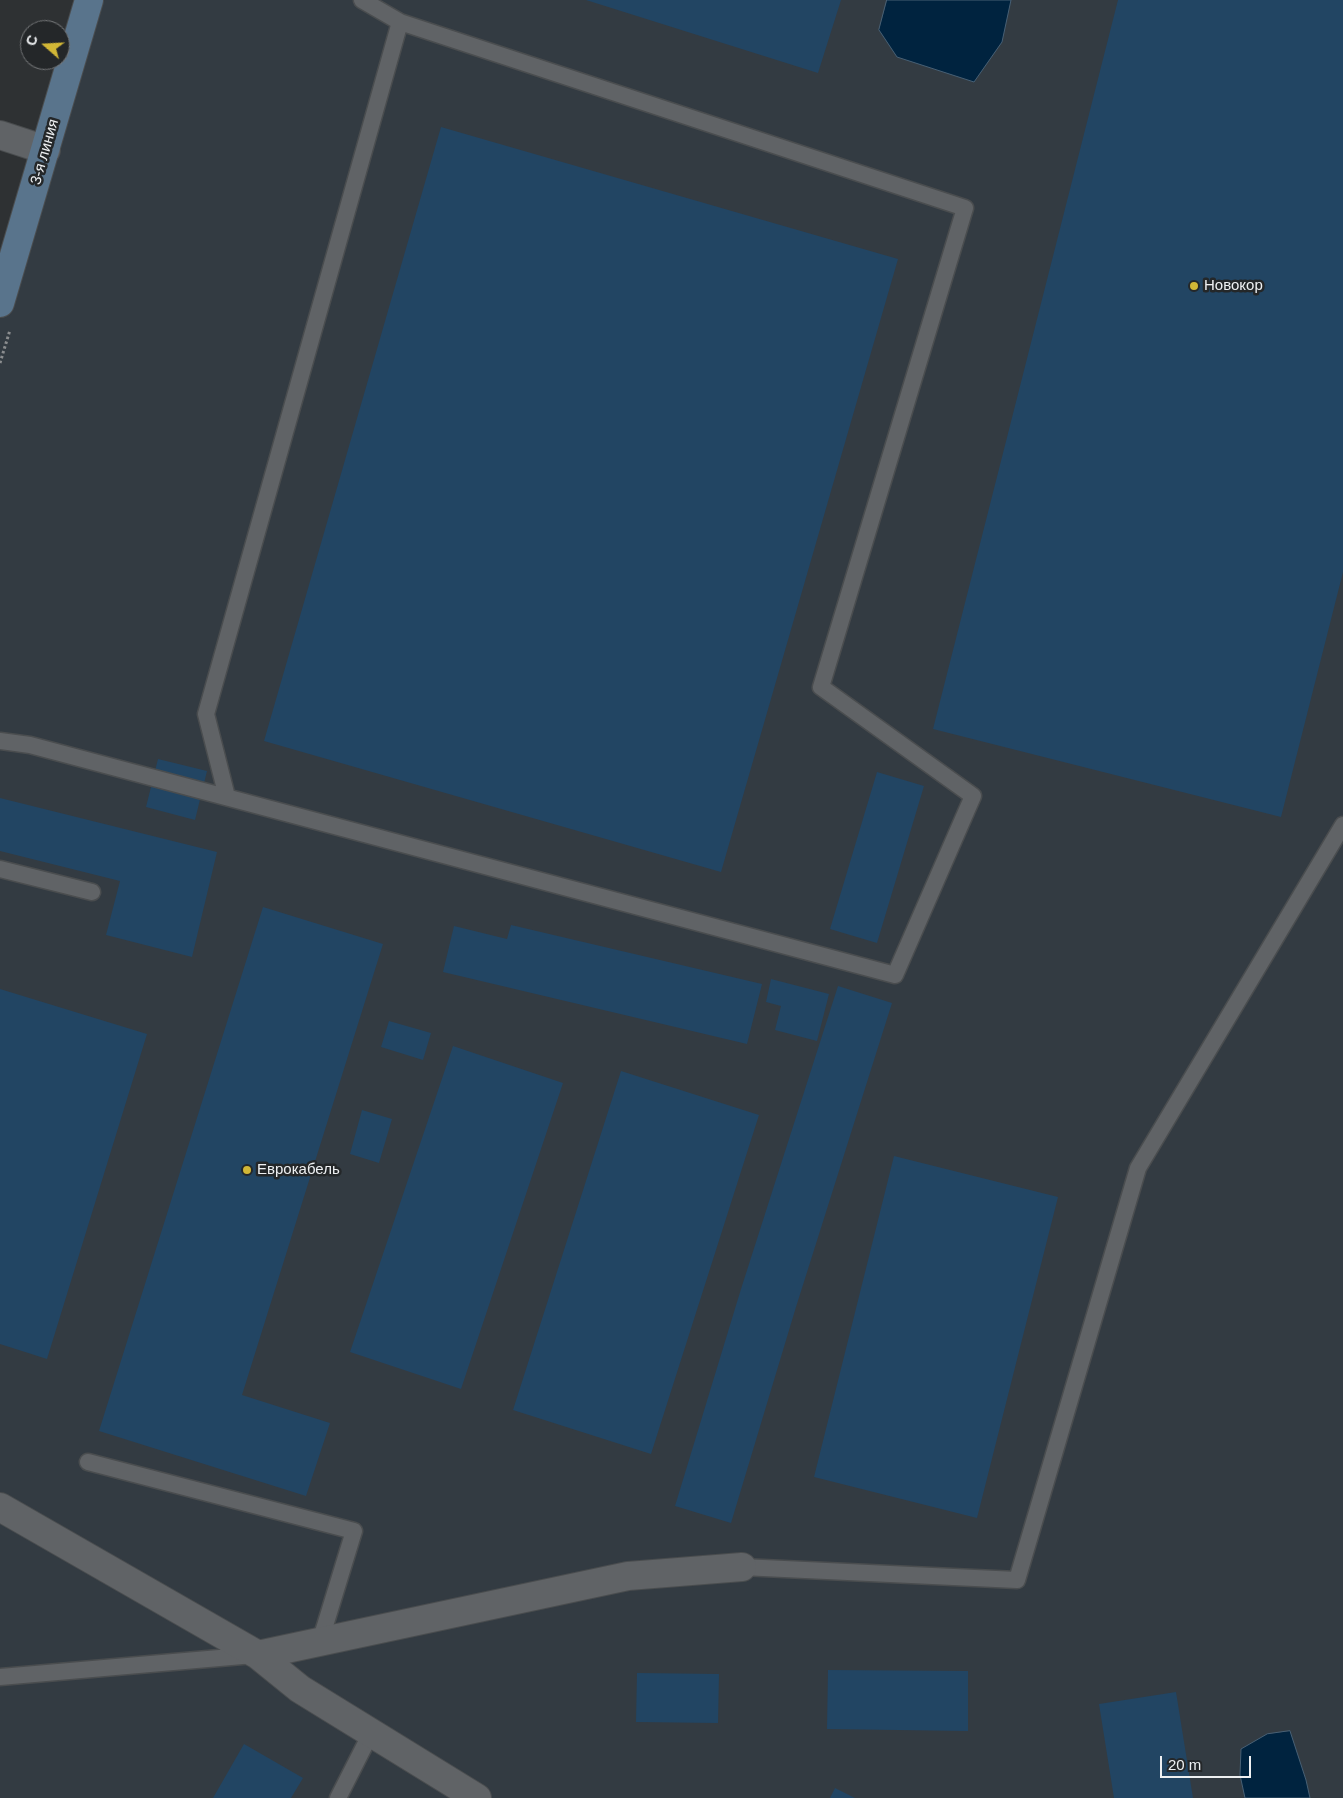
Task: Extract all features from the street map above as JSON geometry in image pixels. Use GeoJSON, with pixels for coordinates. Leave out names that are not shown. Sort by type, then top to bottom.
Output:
{"type":"FeatureCollection","features":[{"type":"Feature","properties":{"kind":"street","name":"3-я линия"},"geometry":{"type":"LineString","coordinates":[[0,303],[90,0]]}},
{"type":"Feature","properties":{"kind":"street"},"geometry":{"type":"LineString","coordinates":[[0,135],[46,150]]}},
{"type":"Feature","properties":{"kind":"street"},"geometry":{"type":"LineString","coordinates":[[0,1508],[258,1655],[300,1689],[478,1798]]}},
{"type":"Feature","properties":{"kind":"street"},"geometry":{"type":"LineString","coordinates":[[258,1655],[628,1576],[742,1567]]}},
{"type":"Feature","properties":{"kind":"lane"},"geometry":{"type":"LineString","coordinates":[[0,741],[30,745],[895,975],[973,796],[820,687],[965,208],[400,22],[362,0]]}},
{"type":"Feature","properties":{"kind":"lane"},"geometry":{"type":"LineString","coordinates":[[227,797],[206,714],[400,22]]}},
{"type":"Feature","properties":{"kind":"lane"},"geometry":{"type":"LineString","coordinates":[[742,1567],[1017,1580],[1138,1168],[1343,825]]}},
{"type":"Feature","properties":{"kind":"lane"},"geometry":{"type":"LineString","coordinates":[[0,870],[92,892]]}},
{"type":"Feature","properties":{"kind":"lane"},"geometry":{"type":"LineString","coordinates":[[88,1462],[354,1531],[320,1642]]}},
{"type":"Feature","properties":{"kind":"lane"},"geometry":{"type":"LineString","coordinates":[[0,1677],[258,1655]]}},
{"type":"Feature","properties":{"kind":"lane"},"geometry":{"type":"LineString","coordinates":[[338,1798],[370,1733]]}},
{"type":"Feature","properties":{"kind":"shaded area"},"geometry":{"type":"Polygon","coordinates":[[[89,0],[1343,0],[1343,1798],[0,1798],[0,303],[89,0]]]}},
{"type":"Feature","properties":{"kind":"water"},"geometry":{"type":"Polygon","coordinates":[[[887,0],[1011,0],[1002,42],[974,82],[897,57],[879,30],[887,0]]]}},
{"type":"Feature","properties":{"kind":"water"},"geometry":{"type":"Polygon","coordinates":[[[1290,1731],[1310,1798],[1245,1798],[1240,1775],[1241,1749],[1267,1734],[1290,1731]]]}},
{"type":"Feature","properties":{"kind":"building"},"geometry":{"type":"Polygon","coordinates":[[[586,0],[841,0],[818,73],[586,0]]]}},
{"type":"Feature","properties":{"kind":"building","name":"Новокор"},"geometry":{"type":"Polygon","coordinates":[[[1118,0],[1343,0],[1343,572],[1281,817],[933,729],[1118,0]]]}},
{"type":"Feature","properties":{"kind":"building"},"geometry":{"type":"Polygon","coordinates":[[[441,127],[898,259],[721,872],[264,741],[441,127]]]}},
{"type":"Feature","properties":{"kind":"building"},"geometry":{"type":"Polygon","coordinates":[[[158,759],[207,771],[195,820],[146,807],[158,759]]]}},
{"type":"Feature","properties":{"kind":"building"},"geometry":{"type":"Polygon","coordinates":[[[877,772],[924,786],[877,943],[830,929],[877,772]]]}},
{"type":"Feature","properties":{"kind":"building"},"geometry":{"type":"Polygon","coordinates":[[[0,798],[217,852],[192,957],[106,935],[120,881],[0,851],[0,798]]]}},
{"type":"Feature","properties":{"kind":"building","name":"Еврокабель"},"geometry":{"type":"Polygon","coordinates":[[[263,907],[383,944],[242,1395],[330,1423],[306,1496],[99,1431],[263,907]]]}},
{"type":"Feature","properties":{"kind":"building"},"geometry":{"type":"Polygon","coordinates":[[[511,925],[762,984],[747,1044],[443,972],[454,926],[507,939],[511,925]]]}},
{"type":"Feature","properties":{"kind":"building"},"geometry":{"type":"Polygon","coordinates":[[[771,979],[829,994],[817,1041],[775,1030],[781,1006],[766,1002],[771,979]]]}},
{"type":"Feature","properties":{"kind":"building"},"geometry":{"type":"Polygon","coordinates":[[[838,986],[892,1003],[796,1307],[731,1523],[675,1506],[741,1289],[838,986]]]}},
{"type":"Feature","properties":{"kind":"building"},"geometry":{"type":"Polygon","coordinates":[[[0,989],[147,1034],[47,1359],[0,1344],[0,989]]]}},
{"type":"Feature","properties":{"kind":"building"},"geometry":{"type":"Polygon","coordinates":[[[389,1021],[431,1033],[423,1060],[381,1047],[389,1021]]]}},
{"type":"Feature","properties":{"kind":"building"},"geometry":{"type":"Polygon","coordinates":[[[453,1046],[563,1083],[461,1389],[350,1352],[453,1046]]]}},
{"type":"Feature","properties":{"kind":"building"},"geometry":{"type":"Polygon","coordinates":[[[621,1071],[759,1115],[651,1454],[513,1410],[621,1071]]]}},
{"type":"Feature","properties":{"kind":"building"},"geometry":{"type":"Polygon","coordinates":[[[362,1110],[392,1119],[379,1163],[350,1154],[362,1110]]]}},
{"type":"Feature","properties":{"kind":"building"},"geometry":{"type":"Polygon","coordinates":[[[894,1156],[1058,1197],[977,1518],[814,1477],[894,1156]]]}},
{"type":"Feature","properties":{"kind":"building"},"geometry":{"type":"Polygon","coordinates":[[[828,1670],[968,1671],[968,1731],[827,1729],[828,1670]]]}},
{"type":"Feature","properties":{"kind":"building"},"geometry":{"type":"Polygon","coordinates":[[[637,1673],[719,1674],[718,1723],[636,1722],[637,1673]]]}},
{"type":"Feature","properties":{"kind":"building"},"geometry":{"type":"Polygon","coordinates":[[[1176,1692],[1193,1798],[1114,1798],[1099,1704],[1176,1692]]]}},
{"type":"Feature","properties":{"kind":"building"},"geometry":{"type":"Polygon","coordinates":[[[244,1744],[303,1778],[291,1798],[213,1798],[244,1744]]]}},
{"type":"Feature","properties":{"kind":"building"},"geometry":{"type":"Polygon","coordinates":[[[835,1788],[855,1798],[830,1798],[835,1788]]]}},
{"type":"Feature","properties":{"kind":"place","name":"Новокор"},"geometry":{"type":"Point","coordinates":[1194,286]}},
{"type":"Feature","properties":{"kind":"place","name":"Еврокабель"},"geometry":{"type":"Point","coordinates":[247,1170]}}]}
